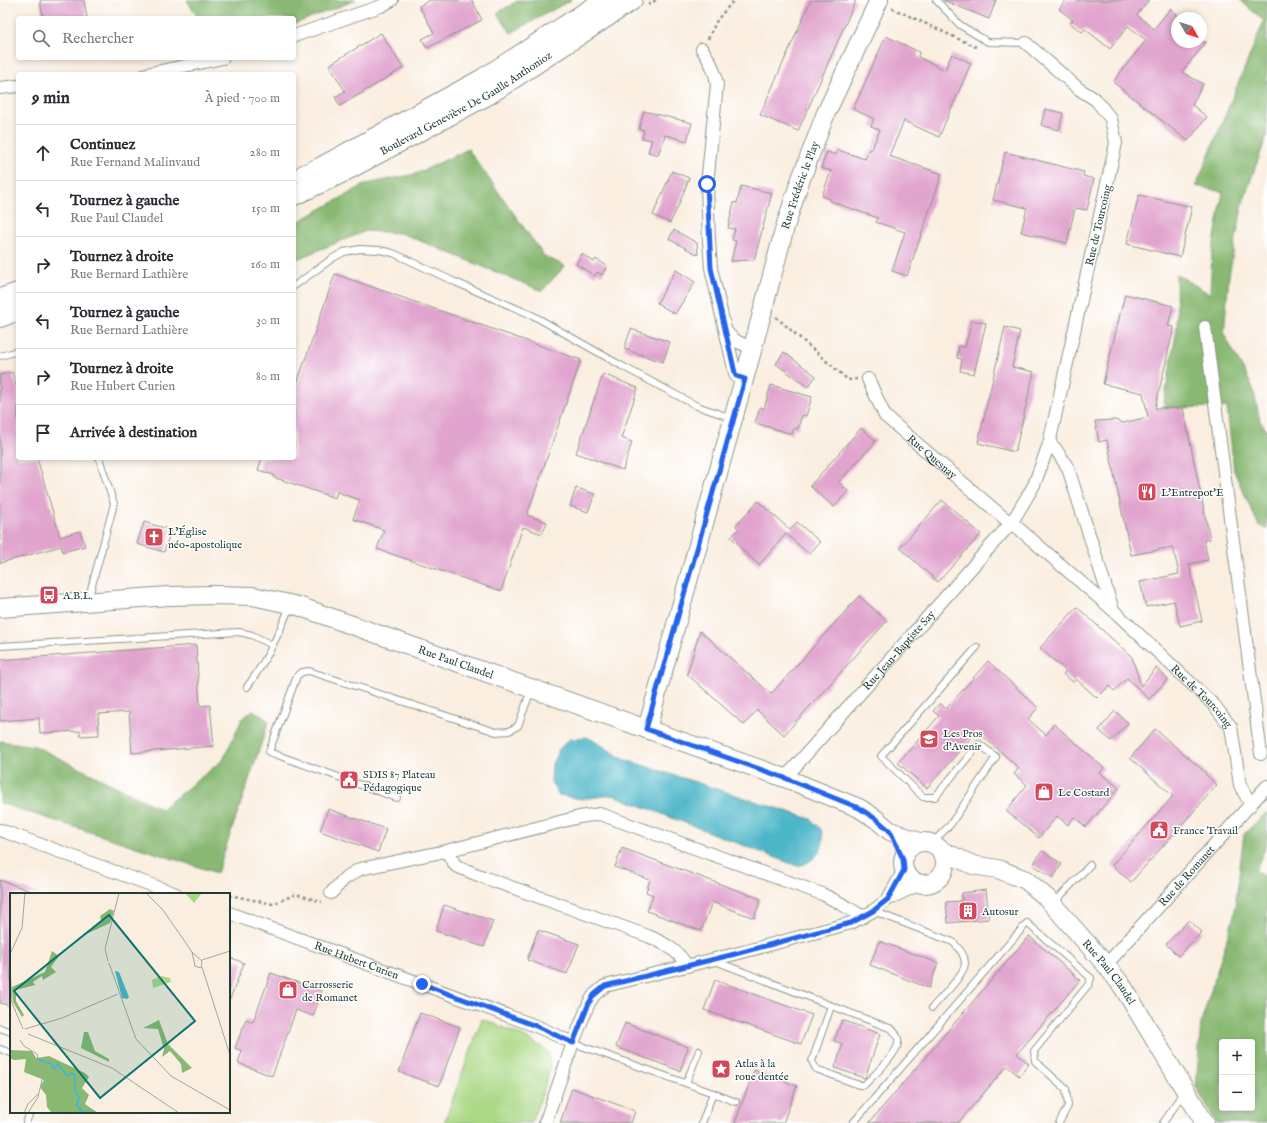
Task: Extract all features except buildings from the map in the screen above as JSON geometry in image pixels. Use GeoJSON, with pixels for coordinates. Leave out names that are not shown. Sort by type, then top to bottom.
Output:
{"type":"FeatureCollection","features":[{"type":"Feature","properties":{"kind":"main road","name":"Boulevard Geneviève De Gaulle Anthonioz"},"geometry":{"type":"LineString","coordinates":[[296,179],[320,168],[483,79],[605,0]]}},
{"type":"Feature","properties":{"kind":"main road","name":"Boulevard Geneviève De Gaulle Anthonioz"},"geometry":{"type":"LineString","coordinates":[[296,194],[339,174],[488,94],[632,0]]}},
{"type":"Feature","properties":{"kind":"main road"},"geometry":{"type":"LineString","coordinates":[[0,299],[16,294]]}},
{"type":"Feature","properties":{"kind":"main road"},"geometry":{"type":"LineString","coordinates":[[0,317],[16,311]]}},
{"type":"Feature","properties":{"kind":"street"},"geometry":{"type":"LineString","coordinates":[[296,35],[381,6],[392,0]]}},
{"type":"Feature","properties":{"kind":"street","name":"Rue Frédéric le Play"},"geometry":{"type":"LineString","coordinates":[[646,729],[754,347],[785,227],[799,184],[826,113],[885,4]]}},
{"type":"Feature","properties":{"kind":"street","name":"Rue de Tourcoing"},"geometry":{"type":"LineString","coordinates":[[1026,43],[1079,89],[1096,100],[1111,119],[1116,143],[1049,444],[1034,485],[1012,522],[1113,610],[1214,705],[1231,727],[1240,785],[1251,805]]}},
{"type":"Feature","properties":{"kind":"street"},"geometry":{"type":"LineString","coordinates":[[702,49],[715,72],[717,84],[707,184],[711,268],[735,373],[736,376],[745,379]]}},
{"type":"Feature","properties":{"kind":"street"},"geometry":{"type":"LineString","coordinates":[[156,72],[213,60]]}},
{"type":"Feature","properties":{"kind":"street"},"geometry":{"type":"LineString","coordinates":[[0,88],[16,86]]}},
{"type":"Feature","properties":{"kind":"street"},"geometry":{"type":"LineString","coordinates":[[1205,327],[1261,754]]}},
{"type":"Feature","properties":{"kind":"street"},"geometry":{"type":"LineString","coordinates":[[724,328],[734,341],[754,347]]}},
{"type":"Feature","properties":{"kind":"street","name":"Rue Quesnay"},"geometry":{"type":"LineString","coordinates":[[868,379],[885,416],[1003,517],[1012,522]]}},
{"type":"Feature","properties":{"kind":"street","name":"Rue de Tourcoing"},"geometry":{"type":"LineString","coordinates":[[1049,444],[1055,448],[1068,468],[1113,610]]}},
{"type":"Feature","properties":{"kind":"street","name":"Rue Jean-Baptiste Say"},"geometry":{"type":"LineString","coordinates":[[785,778],[1012,522]]}},
{"type":"Feature","properties":{"kind":"street","name":"Rue Paul Claudel"},"geometry":{"type":"LineString","coordinates":[[0,608],[169,596],[215,595],[253,596],[298,606],[785,778],[859,808],[876,819],[890,831],[930,845],[973,865],[998,869],[1026,880],[1052,905],[1106,965],[1123,987],[1205,1123]]}},
{"type":"Feature","properties":{"kind":"street","name":"Rue de Romanet"},"geometry":{"type":"LineString","coordinates":[[1106,965],[1267,786]]}},
{"type":"Feature","properties":{"kind":"street"},"geometry":{"type":"LineString","coordinates":[[328,898],[345,878],[360,869],[446,851],[579,817],[600,814],[822,894],[868,914]]}},
{"type":"Feature","properties":{"kind":"street"},"geometry":{"type":"LineString","coordinates":[[0,830],[173,893]]}},
{"type":"Feature","properties":{"kind":"street","name":"Rue Paul Claudel"},"geometry":{"type":"LineString","coordinates":[[890,831],[904,865]]}},
{"type":"Feature","properties":{"kind":"street"},"geometry":{"type":"LineString","coordinates":[[545,1123],[573,1043],[589,1003],[594,995],[605,986],[712,960],[851,923],[868,914],[888,899],[922,884],[932,882],[940,876],[943,869],[945,862],[943,856],[930,845],[909,848],[904,865],[888,899]]}},
{"type":"Feature","properties":{"kind":"street"},"geometry":{"type":"LineString","coordinates":[[446,851],[456,866],[667,944],[683,958],[687,966]]}},
{"type":"Feature","properties":{"kind":"street"},"geometry":{"type":"LineString","coordinates":[[904,865],[908,877],[922,884]]}},
{"type":"Feature","properties":{"kind":"street","name":"Rue Paul Claudel"},"geometry":{"type":"LineString","coordinates":[[940,876],[973,865]]}},
{"type":"Feature","properties":{"kind":"street","name":"Rue Hubert Curien"},"geometry":{"type":"LineString","coordinates":[[230,914],[529,1024],[573,1043]]}},
{"type":"Feature","properties":{"kind":"lane"},"geometry":{"type":"LineString","coordinates":[[936,0],[960,26],[988,42],[1026,43]]}},
{"type":"Feature","properties":{"kind":"lane"},"geometry":{"type":"LineString","coordinates":[[296,285],[333,258],[344,252],[366,249],[379,250],[393,254],[534,316],[622,366],[697,406],[734,418]]}},
{"type":"Feature","properties":{"kind":"lane"},"geometry":{"type":"LineString","coordinates":[[0,356],[16,352]]}},
{"type":"Feature","properties":{"kind":"lane"},"geometry":{"type":"LineString","coordinates":[[87,602],[114,504],[100,460]]}},
{"type":"Feature","properties":{"kind":"lane"},"geometry":{"type":"LineString","coordinates":[[247,687],[256,675],[281,628],[290,605]]}},
{"type":"Feature","properties":{"kind":"lane"},"geometry":{"type":"LineString","coordinates":[[0,646],[239,632],[252,635],[272,645]]}},
{"type":"Feature","properties":{"kind":"lane"},"geometry":{"type":"LineString","coordinates":[[930,845],[950,825],[996,757],[979,744],[935,797],[923,797],[881,756],[977,647]]}},
{"type":"Feature","properties":{"kind":"lane"},"geometry":{"type":"LineString","coordinates":[[397,798],[269,752],[296,676],[302,672],[309,671],[496,732],[509,731],[518,726],[532,688]]}},
{"type":"Feature","properties":{"kind":"lane"},"geometry":{"type":"LineString","coordinates":[[1052,905],[1090,865]]}},
{"type":"Feature","properties":{"kind":"lane"},"geometry":{"type":"LineString","coordinates":[[868,914],[953,942],[962,952],[965,962],[964,970],[932,1008]]}},
{"type":"Feature","properties":{"kind":"lane"},"geometry":{"type":"LineString","coordinates":[[853,1123],[1027,923],[1091,978],[1089,984],[1034,1050],[1035,1061],[1066,1089],[1068,1106],[1059,1123]]}},
{"type":"Feature","properties":{"kind":"lane"},"geometry":{"type":"LineString","coordinates":[[712,960],[892,1029],[898,1037],[898,1044],[892,1055],[864,1085],[859,1085],[816,1069],[812,1061],[831,1006]]}},
{"type":"Feature","properties":{"kind":"lane"},"geometry":{"type":"LineString","coordinates":[[0,1028],[10,1032]]}},
{"type":"Feature","properties":{"kind":"lane"},"geometry":{"type":"LineString","coordinates":[[573,1043],[736,1102]]}},
{"type":"Feature","properties":{"kind":"lane"},"geometry":{"type":"LineString","coordinates":[[0,1049],[10,1053]]}},
{"type":"Feature","properties":{"kind":"lane"},"geometry":{"type":"LineString","coordinates":[[686,1083],[699,1051]]}},
{"type":"Feature","properties":{"kind":"lane"},"geometry":{"type":"LineString","coordinates":[[1163,1123],[1186,1092]]}},
{"type":"Feature","properties":{"kind":"lane"},"geometry":{"type":"LineString","coordinates":[[702,1123],[713,1093]]}},
{"type":"Feature","properties":{"kind":"lane"},"geometry":{"type":"LineString","coordinates":[[26,1123],[30,1113]]}},
{"type":"Feature","properties":{"kind":"path"},"geometry":{"type":"LineString","coordinates":[[702,49],[717,20],[734,0]]}},
{"type":"Feature","properties":{"kind":"path"},"geometry":{"type":"LineString","coordinates":[[885,4],[918,20]]}},
{"type":"Feature","properties":{"kind":"path"},"geometry":{"type":"LineString","coordinates":[[776,317],[848,380],[868,379]]}},
{"type":"Feature","properties":{"kind":"path"},"geometry":{"type":"LineString","coordinates":[[230,895],[273,904],[296,894],[328,898]]}},
{"type":"Feature","properties":{"kind":"green space"},"geometry":{"type":"Polygon","coordinates":[[[187,0],[356,0],[296,23],[296,16],[197,16],[187,0]]]}},
{"type":"Feature","properties":{"kind":"green space"},"geometry":{"type":"Polygon","coordinates":[[[519,0],[571,0],[511,33],[497,13],[519,0]]]}},
{"type":"Feature","properties":{"kind":"green space"},"geometry":{"type":"Polygon","coordinates":[[[1240,0],[1267,0],[1267,135],[1243,202],[1229,275],[1224,334],[1253,388],[1260,421],[1267,431],[1267,529],[1259,526],[1234,471],[1227,407],[1163,408],[1177,328],[1176,274],[1210,294],[1212,254],[1223,192],[1196,186],[1264,21],[1240,0]]]}},
{"type":"Feature","properties":{"kind":"green space"},"geometry":{"type":"Polygon","coordinates":[[[468,149],[544,256],[565,266],[542,291],[401,233],[366,231],[296,259],[296,223],[366,184],[416,174],[468,149]]]}},
{"type":"Feature","properties":{"kind":"green space"},"geometry":{"type":"Polygon","coordinates":[[[253,710],[269,721],[217,873],[0,803],[0,741],[35,746],[161,809],[223,760],[242,719],[253,710]]]}},
{"type":"Feature","properties":{"kind":"green space"},"geometry":{"type":"Polygon","coordinates":[[[1267,812],[1267,844],[1255,871],[1267,878],[1267,1123],[1216,1123],[1196,1087],[1201,1023],[1234,916],[1244,834],[1267,812]]]}},
{"type":"Feature","properties":{"kind":"green space"},"geometry":{"type":"Polygon","coordinates":[[[482,1019],[524,1037],[548,1052],[550,1066],[544,1089],[531,1123],[444,1123],[482,1019]]]}},
{"type":"Feature","properties":{"kind":"water"},"geometry":{"type":"Polygon","coordinates":[[[587,737],[623,759],[811,819],[820,828],[823,834],[822,847],[819,853],[809,862],[797,866],[613,795],[581,799],[559,795],[551,782],[552,764],[559,749],[570,739],[587,737]]]}},
{"type":"Feature","properties":{"kind":"place","name":"L'Entrepot'E"},"geometry":{"type":"Point","coordinates":[1147,492]}},
{"type":"Feature","properties":{"kind":"place","name":"L’Église néo-apostolique"},"geometry":{"type":"Point","coordinates":[154,537]}},
{"type":"Feature","properties":{"kind":"place","name":"A.B.L."},"geometry":{"type":"Point","coordinates":[49,595]}},
{"type":"Feature","properties":{"kind":"place","name":"Les Pros d'Avenir"},"geometry":{"type":"Point","coordinates":[929,739]}},
{"type":"Feature","properties":{"kind":"place","name":"SDIS 87 Plateau Pédagogique"},"geometry":{"type":"Point","coordinates":[349,780]}},
{"type":"Feature","properties":{"kind":"place","name":"Le Costard"},"geometry":{"type":"Point","coordinates":[1044,792]}},
{"type":"Feature","properties":{"kind":"place","name":"France Travail"},"geometry":{"type":"Point","coordinates":[1159,830]}},
{"type":"Feature","properties":{"kind":"place","name":"Autosur"},"geometry":{"type":"Point","coordinates":[968,911]}},
{"type":"Feature","properties":{"kind":"place","name":"Carrosserie de Romanet"},"geometry":{"type":"Point","coordinates":[288,990]}},
{"type":"Feature","properties":{"kind":"place","name":"Atlas à la roue dentée"},"geometry":{"type":"Point","coordinates":[721,1069]}},
{"type":"Feature","properties":{"kind":"route"},"geometry":{"type":"LineString","coordinates":[[422,984],[536,1026],[573,1043],[589,1003],[594,995],[605,986],[735,954],[851,923],[873,911],[888,899],[904,870],[903,859],[890,831],[876,819],[859,808],[785,778],[646,729],[745,379],[736,376],[735,373],[711,268],[707,184]]}}]}
